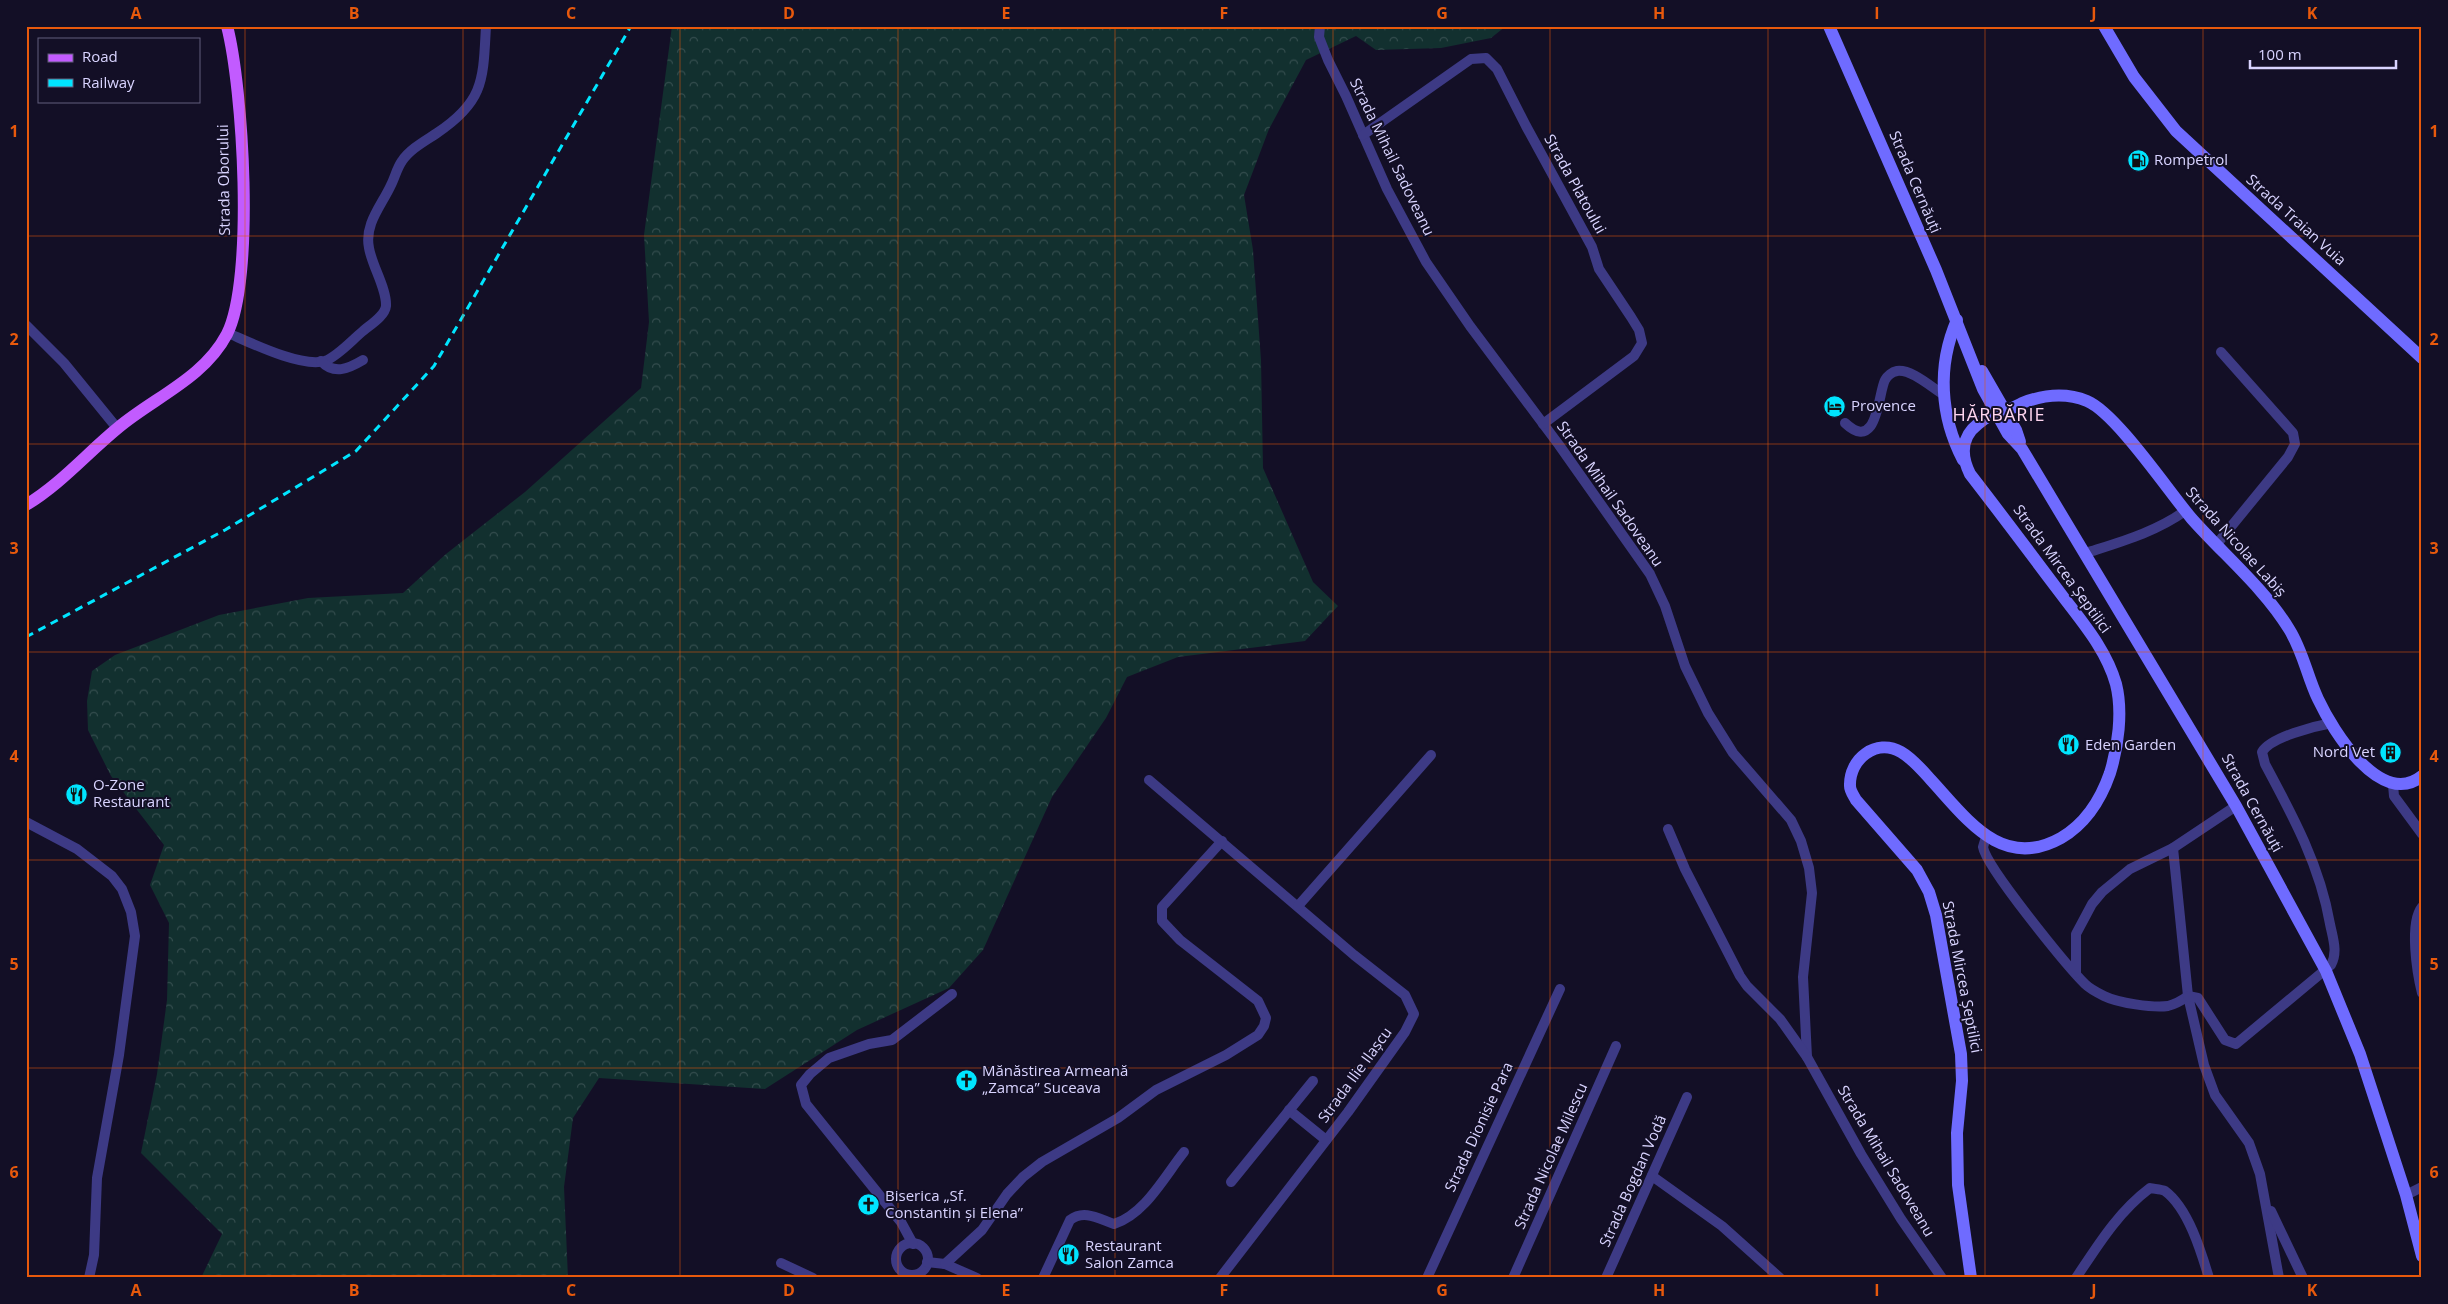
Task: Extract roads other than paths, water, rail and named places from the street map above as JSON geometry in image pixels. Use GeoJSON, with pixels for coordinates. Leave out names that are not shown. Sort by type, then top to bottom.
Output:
{"type":"FeatureCollection","features":[{"type":"Feature","properties":{"kind":"main road","name":"Strada Oborului"},"geometry":{"type":"LineString","coordinates":[[26,505],[55,486],[117,428],[191,377],[218,348],[228,332],[236,300],[243,218],[242,154],[235,66],[227,26]]}},
{"type":"Feature","properties":{"kind":"street"},"geometry":{"type":"LineString","coordinates":[[321,362],[341,350],[384,313],[386,302],[368,247],[374,217],[402,160],[465,110],[477,93],[483,78],[486,26]]}},
{"type":"Feature","properties":{"kind":"street","name":"Strada Mihail Sadoveanu"},"geometry":{"type":"LineString","coordinates":[[1320,26],[1321,44],[1387,189],[1426,262],[1470,326],[1543,424],[1650,574],[1697,692],[1720,733],[1753,778],[1791,820],[1801,841],[1809,868],[1812,893],[1803,977],[1807,1057]]}},
{"type":"Feature","properties":{"kind":"street","name":"Strada Cernăuți"},"geometry":{"type":"LineString","coordinates":[[1829,26],[1970,352],[2000,415],[2086,553],[2236,806],[2326,971],[2357,1045],[2406,1195],[2422,1256]]}},
{"type":"Feature","properties":{"kind":"street","name":"Strada Traian Vuia"},"geometry":{"type":"LineString","coordinates":[[2104,26],[2148,97],[2176,131],[2422,358]]}},
{"type":"Feature","properties":{"kind":"street","name":"Strada Platoului"},"geometry":{"type":"LineString","coordinates":[[1363,135],[1471,59],[1486,58],[1498,69],[1526,126],[1592,246],[1599,269],[1639,330],[1642,343],[1634,356],[1543,424]]}},
{"type":"Feature","properties":{"kind":"street","name":"Strada Mircea Șeptilici"},"geometry":{"type":"LineString","coordinates":[[1957,320],[1945,352],[1944,395],[1951,431],[1970,474],[2090,632],[2110,667],[2116,684],[2119,711],[2116,748],[2105,788],[2092,809],[2077,826],[2062,837],[2044,846],[2022,849],[2003,845],[1986,837],[1971,824],[1914,761],[1900,751],[1883,747],[1873,749],[1859,758],[1852,771],[1850,788],[1856,800],[1917,870],[1929,892],[1936,915],[1961,1054],[1962,1081],[1957,1133],[1958,1185],[1971,1278]]}},
{"type":"Feature","properties":{"kind":"street"},"geometry":{"type":"LineString","coordinates":[[26,325],[64,363],[117,428]]}},
{"type":"Feature","properties":{"kind":"street"},"geometry":{"type":"LineString","coordinates":[[228,332],[271,352],[301,360],[321,362],[334,370],[348,368],[363,360]]}},
{"type":"Feature","properties":{"kind":"street"},"geometry":{"type":"LineString","coordinates":[[2216,546],[2288,457],[2295,444],[2293,433],[2222,352]]}},
{"type":"Feature","properties":{"kind":"street"},"geometry":{"type":"LineString","coordinates":[[1845,423],[1852,429],[1857,430],[1866,429],[1871,425],[1880,408],[1885,380],[1892,372],[1905,371],[1944,395]]}},
{"type":"Feature","properties":{"kind":"street","name":"Strada Nicolae Labiș"},"geometry":{"type":"LineString","coordinates":[[2000,415],[2032,399],[2045,396],[2076,396],[2099,408],[2118,428],[2185,511],[2273,607],[2290,630],[2318,699],[2332,723],[2367,768],[2381,780],[2393,785]]}},
{"type":"Feature","properties":{"kind":"street"},"geometry":{"type":"LineString","coordinates":[[1966,465],[1964,447],[1967,435],[1983,419],[2000,415]]}},
{"type":"Feature","properties":{"kind":"street","name":"Strada Mircea Șeptilici"},"geometry":{"type":"LineString","coordinates":[[1985,492],[1973,464],[1972,446],[1980,432],[2000,415]]}},
{"type":"Feature","properties":{"kind":"street"},"geometry":{"type":"LineString","coordinates":[[2086,553],[2153,529],[2171,521],[2185,511]]}},
{"type":"Feature","properties":{"kind":"street"},"geometry":{"type":"LineString","coordinates":[[1986,837],[1983,847],[1988,858],[2026,914],[2086,985],[2106,997],[2137,1004],[2166,1006],[2178,1003],[2188,996],[2198,998],[2225,1040],[2236,1044],[2326,971],[2335,958],[2320,879],[2305,841],[2265,764],[2262,752],[2266,746],[2300,732],[2332,723]]}},
{"type":"Feature","properties":{"kind":"street"},"geometry":{"type":"LineString","coordinates":[[1298,906],[1431,755]]}},
{"type":"Feature","properties":{"kind":"street"},"geometry":{"type":"LineString","coordinates":[[2422,776],[2408,783],[2393,785],[2396,800],[2422,834]]}},
{"type":"Feature","properties":{"kind":"street","name":"Strada Ilie Ilașcu"},"geometry":{"type":"LineString","coordinates":[[1149,780],[1354,955],[1405,995],[1414,1014],[1405,1032],[1326,1140],[1220,1278]]}},
{"type":"Feature","properties":{"kind":"street"},"geometry":{"type":"LineString","coordinates":[[2076,973],[2076,934],[2092,904],[2130,869],[2174,848],[2236,806]]}},
{"type":"Feature","properties":{"kind":"street"},"geometry":{"type":"LineString","coordinates":[[26,822],[77,849],[112,876],[122,889],[131,912],[134,936],[119,1055],[97,1178],[94,1255],[89,1278]]}},
{"type":"Feature","properties":{"kind":"street","name":"Strada Mihail Sadoveanu"},"geometry":{"type":"LineString","coordinates":[[1668,829],[1685,869],[1740,976],[1747,986],[1780,1019],[1807,1057],[1871,1170],[1901,1219],[1942,1278]]}},
{"type":"Feature","properties":{"kind":"street"},"geometry":{"type":"LineString","coordinates":[[945,1264],[982,1230],[1007,1194],[1023,1177],[1042,1162],[1118,1118],[1156,1090],[1226,1055],[1258,1035],[1264,1026],[1266,1018],[1258,1002],[1180,940],[1162,921],[1162,907],[1222,842]]}},
{"type":"Feature","properties":{"kind":"street"},"geometry":{"type":"LineString","coordinates":[[2174,848],[2188,996],[2209,1081],[2215,1095],[2249,1143],[2260,1174],[2279,1278]]}},
{"type":"Feature","properties":{"kind":"street"},"geometry":{"type":"LineString","coordinates":[[2422,907],[2417,913],[2416,925],[2417,975],[2422,993]]}},
{"type":"Feature","properties":{"kind":"street","name":"Strada Dionisie Para"},"geometry":{"type":"LineString","coordinates":[[1427,1278],[1560,989]]}},
{"type":"Feature","properties":{"kind":"street"},"geometry":{"type":"LineString","coordinates":[[913,1244],[902,1222],[806,1104],[801,1085],[829,1058],[869,1044],[892,1040],[952,994]]}},
{"type":"Feature","properties":{"kind":"street","name":"Strada Nicolae Milescu"},"geometry":{"type":"LineString","coordinates":[[1514,1278],[1616,1046]]}},
{"type":"Feature","properties":{"kind":"street"},"geometry":{"type":"LineString","coordinates":[[1230,1182],[1313,1081]]}},
{"type":"Feature","properties":{"kind":"street","name":"Strada Bogdan Vodă"},"geometry":{"type":"LineString","coordinates":[[1606,1278],[1687,1097]]}},
{"type":"Feature","properties":{"kind":"street"},"geometry":{"type":"LineString","coordinates":[[1289,1110],[1326,1140]]}},
{"type":"Feature","properties":{"kind":"street"},"geometry":{"type":"LineString","coordinates":[[1043,1278],[1070,1220],[1078,1214],[1085,1214],[1114,1224],[1130,1217],[1140,1209],[1184,1152]]}},
{"type":"Feature","properties":{"kind":"street"},"geometry":{"type":"LineString","coordinates":[[1652,1176],[1722,1226],[1778,1276]]}},
{"type":"Feature","properties":{"kind":"street"},"geometry":{"type":"LineString","coordinates":[[2406,1195],[2422,1187]]}},
{"type":"Feature","properties":{"kind":"street"},"geometry":{"type":"LineString","coordinates":[[2076,1278],[2107,1231],[2130,1203],[2150,1188],[2163,1190],[2181,1208],[2210,1278]]}},
{"type":"Feature","properties":{"kind":"street"},"geometry":{"type":"LineString","coordinates":[[2262,1189],[2302,1278]]}},
{"type":"Feature","properties":{"kind":"street","name":"Strada Cernăuți"},"geometry":{"type":"LineString","coordinates":[[2406,1195],[2422,1228]]}},
{"type":"Feature","properties":{"kind":"street"},"geometry":{"type":"LineString","coordinates":[[913,1244],[922,1248],[927,1257],[927,1262],[918,1274],[900,1275],[896,1262],[898,1251],[902,1247],[913,1244]]}},
{"type":"Feature","properties":{"kind":"street"},"geometry":{"type":"LineString","coordinates":[[927,1262],[945,1264],[977,1278]]}},
{"type":"Feature","properties":{"kind":"street"},"geometry":{"type":"LineString","coordinates":[[781,1263],[813,1278]]}},
{"type":"Feature","properties":{"kind":"railway"},"geometry":{"type":"LineString","coordinates":[[26,637],[225,530],[356,451],[434,366],[631,26]]}},
{"type":"Feature","properties":{"kind":"place","name":"Rompetrol"},"geometry":{"type":"Point","coordinates":[2138,160]}},
{"type":"Feature","properties":{"kind":"place","name":"Provence"},"geometry":{"type":"Point","coordinates":[1835,406]}},
{"type":"Feature","properties":{"kind":"place","name":"Eden Garden"},"geometry":{"type":"Point","coordinates":[2069,745]}},
{"type":"Feature","properties":{"kind":"place","name":"Nord Vet"},"geometry":{"type":"Point","coordinates":[2391,752]}},
{"type":"Feature","properties":{"kind":"place","name":"O-Zone Restaurant"},"geometry":{"type":"Point","coordinates":[77,794]}},
{"type":"Feature","properties":{"kind":"place","name":"Mănăstirea Armeană „Zamca” Suceava"},"geometry":{"type":"Point","coordinates":[966,1080]}},
{"type":"Feature","properties":{"kind":"place","name":"Biserica „Sf. Constantin și Elena”"},"geometry":{"type":"Point","coordinates":[869,1205]}},
{"type":"Feature","properties":{"kind":"place","name":"Restaurant Salon Zamca"},"geometry":{"type":"Point","coordinates":[1069,1255]}},
{"type":"Feature","properties":{"kind":"district","name":"HĂRBĂRIE"},"geometry":{"type":"Point","coordinates":[1999,415]}}]}
